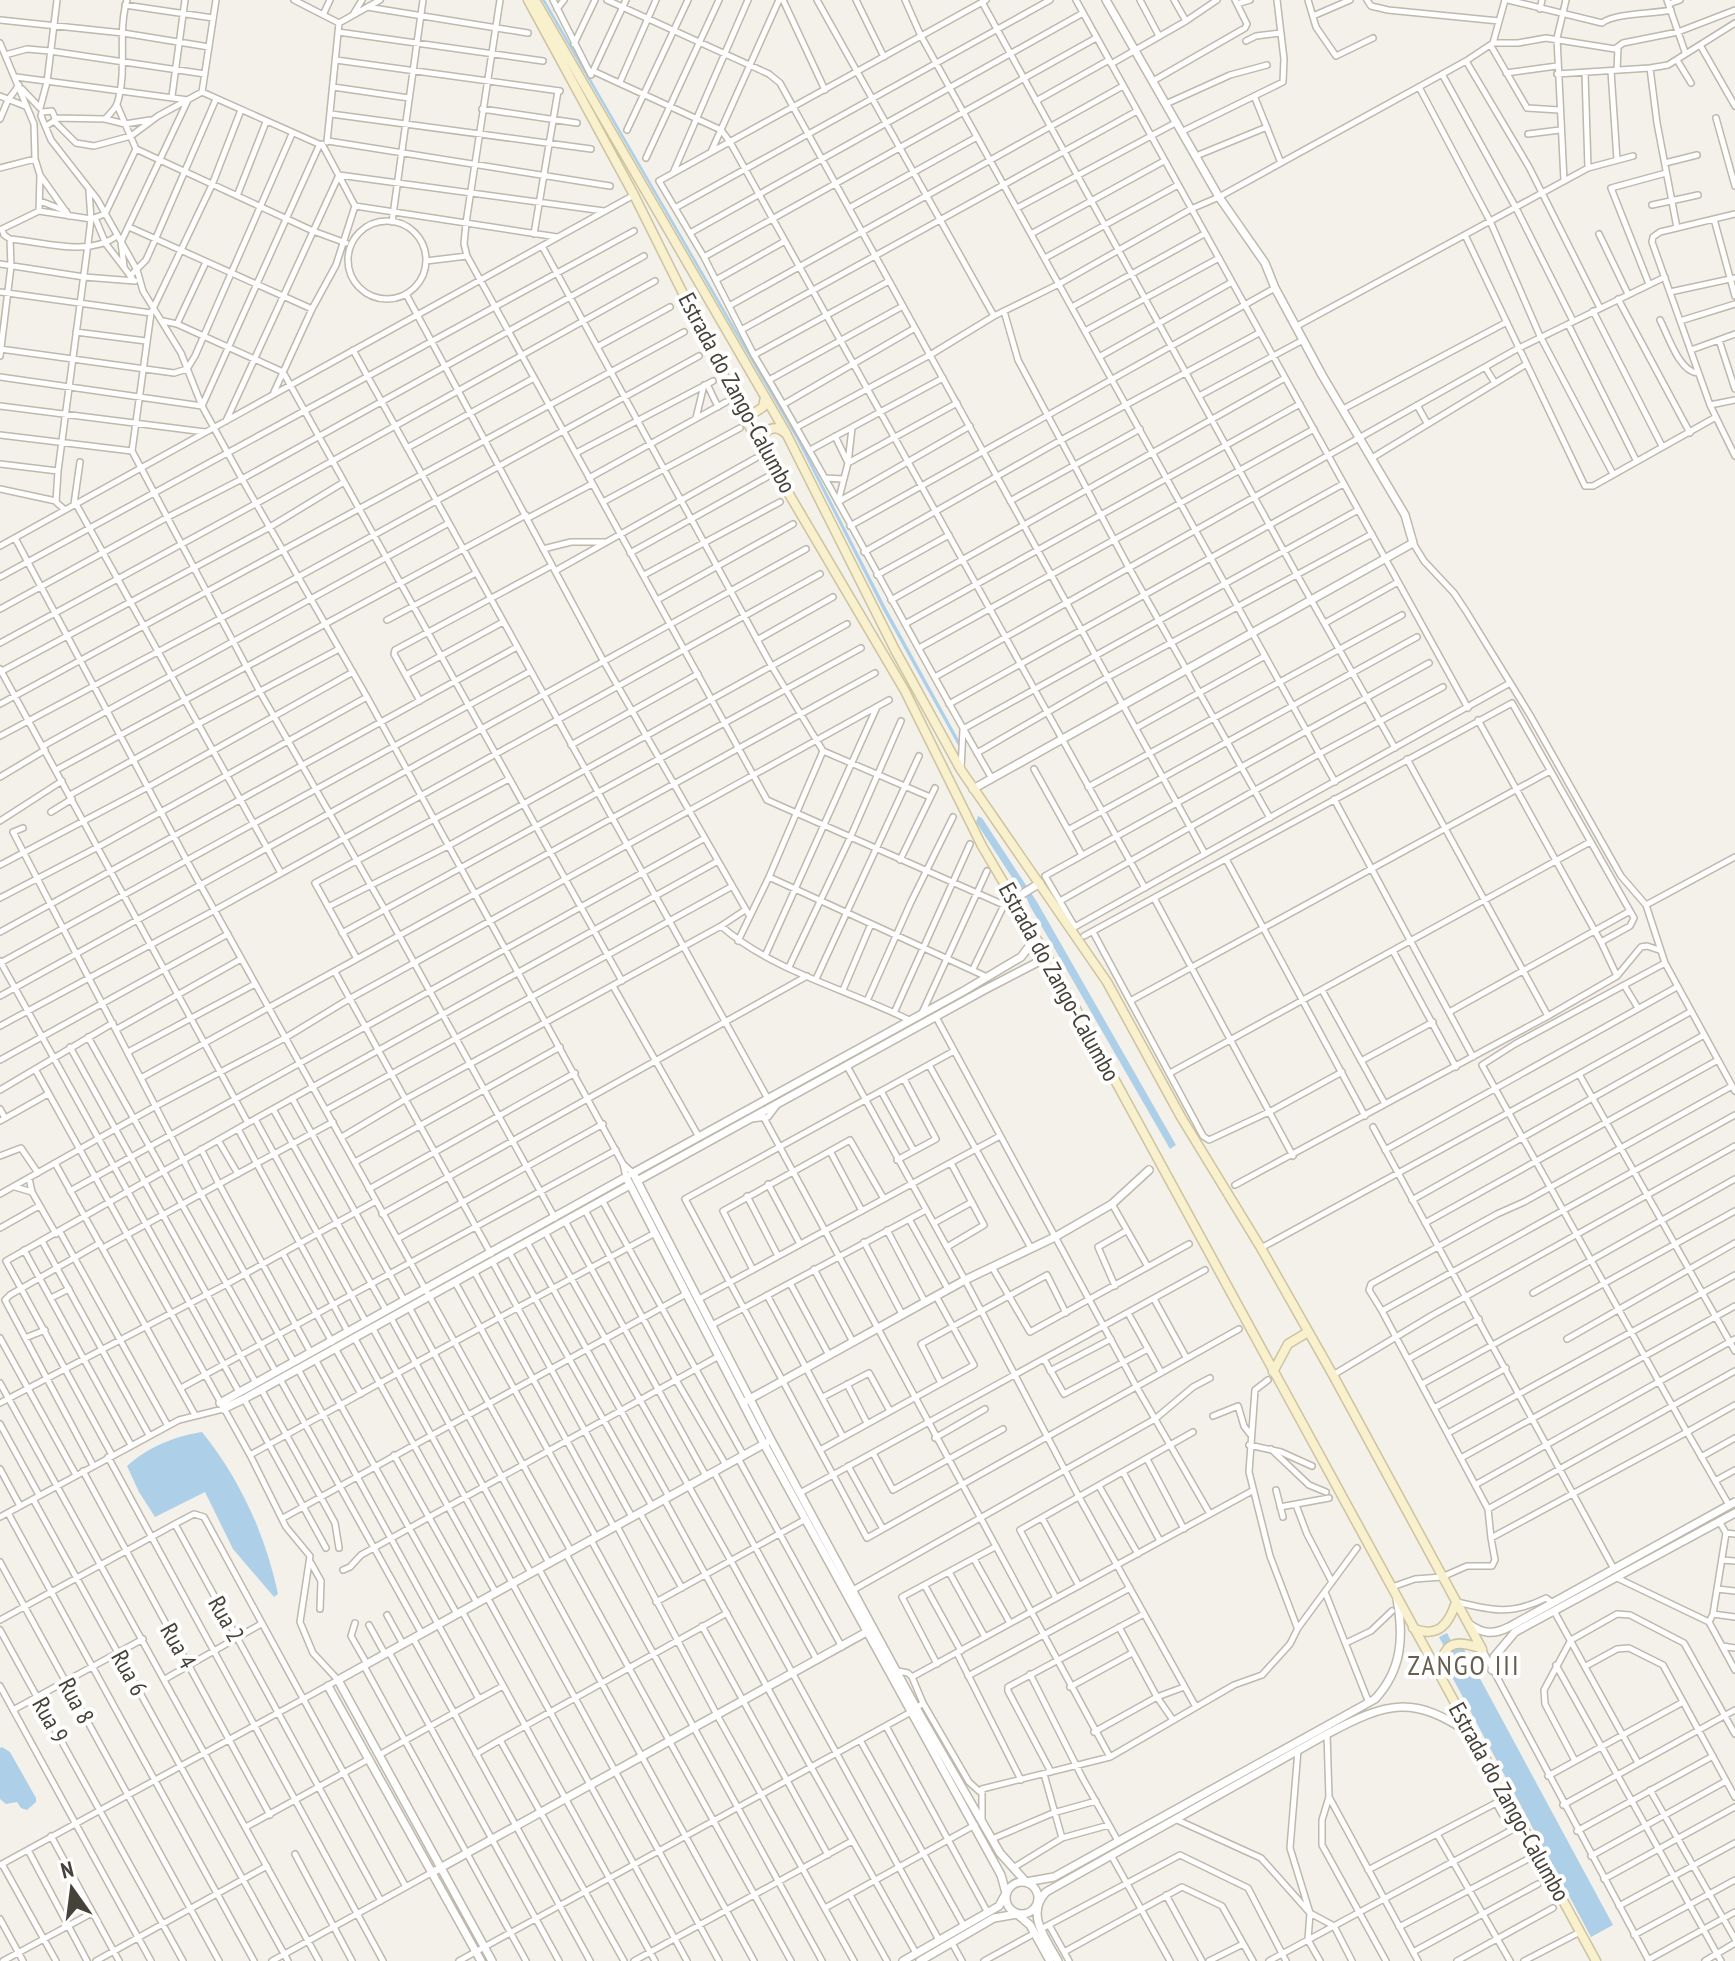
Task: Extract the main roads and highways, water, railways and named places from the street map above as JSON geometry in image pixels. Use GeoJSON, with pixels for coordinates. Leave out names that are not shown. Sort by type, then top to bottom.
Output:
{"type":"FeatureCollection","features":[{"type":"Feature","properties":{"kind":"main road","name":"Estrada do Zango-Calumbo"},"geometry":{"type":"LineString","coordinates":[[528,0],[634,195],[739,406],[905,691],[975,832],[1052,965],[1271,1376],[1397,1597],[1596,1961]]}},
{"type":"Feature","properties":{"kind":"main road","name":"Estrada do Zango-Calumbo"},"geometry":{"type":"LineString","coordinates":[[535,0],[786,433],[895,650],[961,770],[1073,928],[1107,982],[1181,1117],[1261,1248],[1333,1375],[1456,1602]]}},
{"type":"Feature","properties":{"kind":"main road"},"geometry":{"type":"LineString","coordinates":[[739,406],[751,413],[758,412],[765,403],[763,393]]}},
{"type":"Feature","properties":{"kind":"main road"},"geometry":{"type":"LineString","coordinates":[[760,444],[761,436],[772,428],[780,428],[786,433]]}},
{"type":"Feature","properties":{"kind":"main road"},"geometry":{"type":"LineString","coordinates":[[1271,1376],[1288,1344],[1308,1332]]}},
{"type":"Feature","properties":{"kind":"main road"},"geometry":{"type":"LineString","coordinates":[[1438,1671],[1444,1651],[1454,1644],[1463,1643],[1482,1649],[1456,1602]]}},
{"type":"Feature","properties":{"kind":"main road"},"geometry":{"type":"LineString","coordinates":[[1413,1628],[1430,1633],[1438,1631],[1451,1616],[1456,1602]]}},
{"type":"Feature","properties":{"kind":"main road"},"geometry":{"type":"LineString","coordinates":[[1463,1643],[1474,1635]]}},
{"type":"Feature","properties":{"kind":"water"},"geometry":{"type":"Polygon","coordinates":[[[542,0],[545,0],[799,438],[886,608],[960,742],[959,747],[883,610],[797,440],[542,0]]]}},
{"type":"Feature","properties":{"kind":"water"},"geometry":{"type":"Polygon","coordinates":[[[978,816],[1037,902],[1176,1145],[1170,1149],[1023,889],[1015,882],[976,822],[978,816]]]}},
{"type":"Feature","properties":{"kind":"water"},"geometry":{"type":"Polygon","coordinates":[[[202,1432],[228,1469],[250,1509],[273,1572],[278,1594],[274,1597],[233,1549],[205,1492],[155,1517],[127,1466],[162,1443],[202,1432]]]}},
{"type":"Feature","properties":{"kind":"water"},"geometry":{"type":"Polygon","coordinates":[[[1447,1633],[1455,1648],[1464,1649],[1613,1925],[1591,1937],[1443,1660],[1447,1652],[1439,1637],[1447,1633]]]}},
{"type":"Feature","properties":{"kind":"water"},"geometry":{"type":"Polygon","coordinates":[[[2,1747],[10,1752],[36,1798],[27,1810],[17,1802],[6,1804],[0,1799],[2,1747]]]}},
{"type":"Feature","properties":{"kind":"district","name":"ZANGO III"},"geometry":{"type":"Point","coordinates":[1464,1665]}}]}
